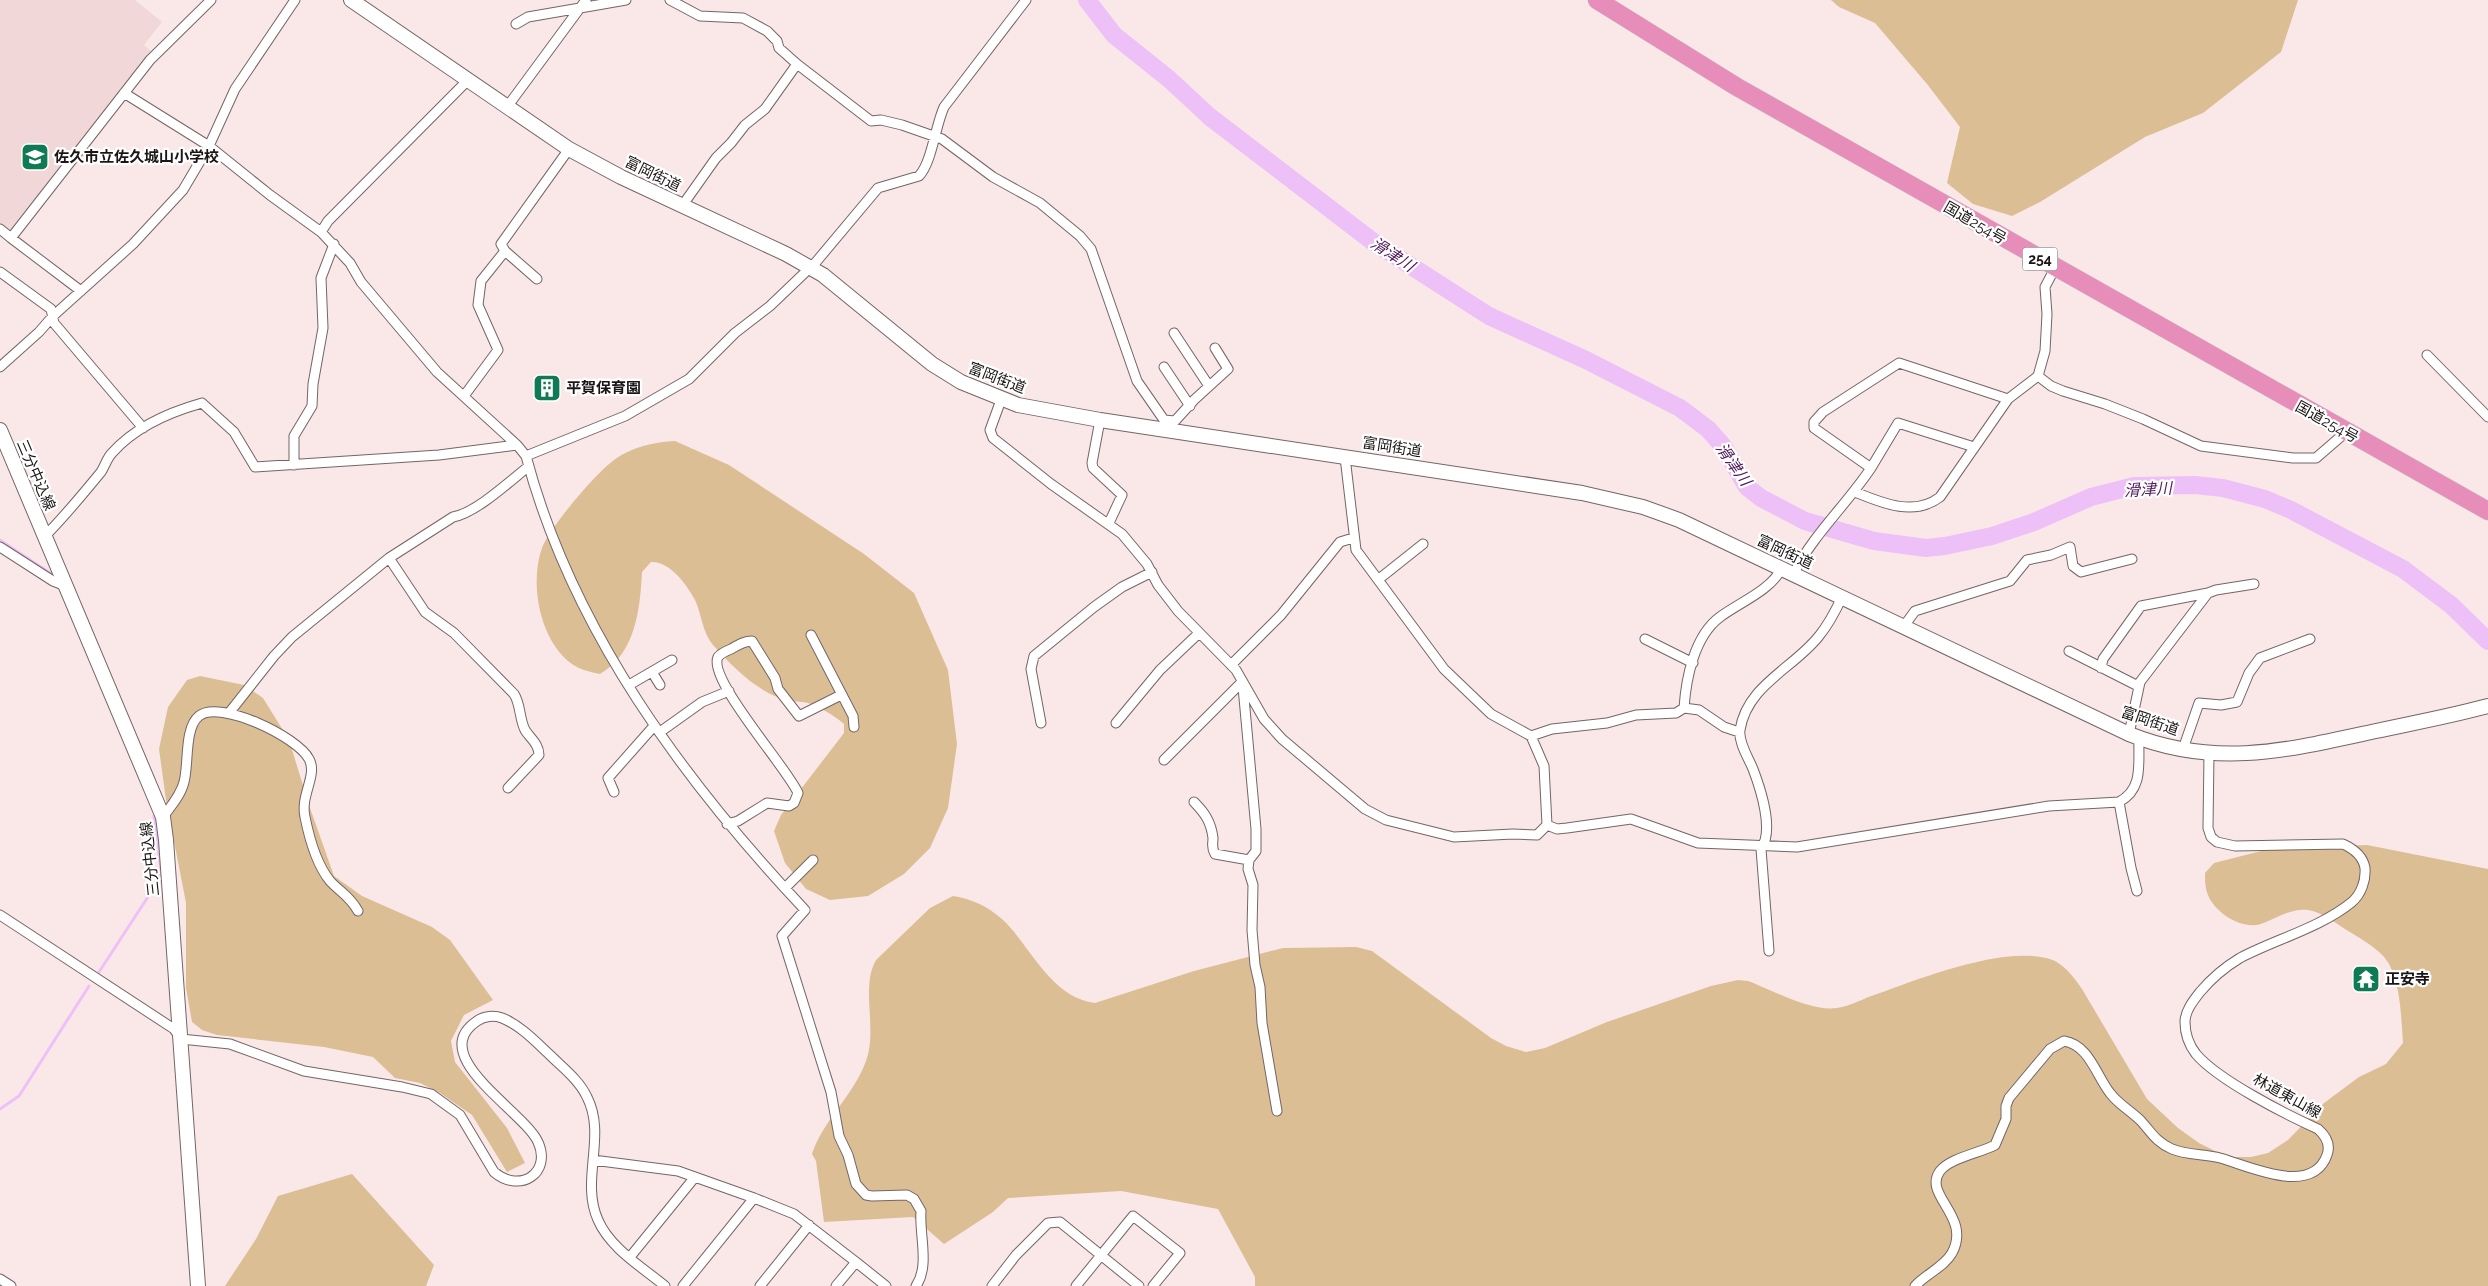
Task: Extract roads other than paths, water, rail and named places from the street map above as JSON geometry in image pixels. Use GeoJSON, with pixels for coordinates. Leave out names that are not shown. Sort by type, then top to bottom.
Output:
{"type":"FeatureCollection","features":[{"type":"Feature","properties":{"kind":"highway","name":"国道254号"},"geometry":{"type":"LineString","coordinates":[[1597,0],[1737,87],[2488,511]]}},
{"type":"Feature","properties":{"kind":"street"},"geometry":{"type":"LineString","coordinates":[[10,238],[150,60],[211,0]]}},
{"type":"Feature","properties":{"kind":"street"},"geometry":{"type":"LineString","coordinates":[[0,367],[39,332],[52,316],[155,222],[193,176],[235,89],[295,0]]}},
{"type":"Feature","properties":{"kind":"street","name":"富岡街道"},"geometry":{"type":"LineString","coordinates":[[351,0],[569,149],[621,177],[811,267],[840,287],[932,364],[961,382],[1001,400],[1036,409],[1100,420],[1166,426],[1345,457],[1613,499],[1679,520],[1788,570],[2134,736],[2183,749],[2209,753],[2250,754],[2285,751],[2488,706]]}},
{"type":"Feature","properties":{"kind":"street"},"geometry":{"type":"LineString","coordinates":[[507,107],[586,0]]}},
{"type":"Feature","properties":{"kind":"street"},"geometry":{"type":"LineString","coordinates":[[516,24],[528,17],[626,0]]}},
{"type":"Feature","properties":{"kind":"street"},"geometry":{"type":"LineString","coordinates":[[670,0],[700,16],[743,18],[767,31],[777,41],[779,48],[797,64],[871,120],[881,120],[902,125],[933,136],[958,150],[993,177],[1040,203],[1080,236],[1091,249],[1137,381],[1166,426],[1175,422],[1228,369],[1215,348]]}},
{"type":"Feature","properties":{"kind":"street"},"geometry":{"type":"LineString","coordinates":[[526,456],[625,416],[684,382],[748,321],[770,306],[811,267],[878,188],[919,176],[925,166],[940,116],[951,98],[1026,0]]}},
{"type":"Feature","properties":{"kind":"street"},"geometry":{"type":"LineString","coordinates":[[682,206],[716,158],[745,125],[765,109],[797,64]]}},
{"type":"Feature","properties":{"kind":"street"},"geometry":{"type":"LineString","coordinates":[[321,232],[328,221],[468,80]]}},
{"type":"Feature","properties":{"kind":"street"},"geometry":{"type":"LineString","coordinates":[[124,92],[209,146],[270,195],[321,232],[334,244],[394,323],[437,372],[517,445],[526,456],[566,569],[629,685],[657,729],[727,824],[806,910],[782,936],[831,1092],[839,1136],[848,1155],[856,1184],[861,1191],[872,1196],[907,1195],[914,1198],[921,1211],[922,1269],[916,1286]]}},
{"type":"Feature","properties":{"kind":"street"},"geometry":{"type":"LineString","coordinates":[[537,278],[505,251],[501,244],[569,149]]}},
{"type":"Feature","properties":{"kind":"street"},"geometry":{"type":"LineString","coordinates":[[0,228],[10,238],[81,291]]}},
{"type":"Feature","properties":{"kind":"street"},"geometry":{"type":"LineString","coordinates":[[294,464],[294,436],[312,406],[313,384],[323,328],[321,278],[334,244]]}},
{"type":"Feature","properties":{"kind":"street"},"geometry":{"type":"LineString","coordinates":[[464,396],[498,350],[478,305],[481,282],[505,251]]}},
{"type":"Feature","properties":{"kind":"street"},"geometry":{"type":"LineString","coordinates":[[1854,494],[1907,508],[1932,504],[1946,490],[2008,399],[2038,376],[2045,351],[2047,314],[2045,287],[2055,268]]}},
{"type":"Feature","properties":{"kind":"street"},"geometry":{"type":"LineString","coordinates":[[0,272],[51,309],[54,323],[144,428]]}},
{"type":"Feature","properties":{"kind":"street"},"geometry":{"type":"LineString","coordinates":[[1174,333],[1210,386]]}},
{"type":"Feature","properties":{"kind":"street"},"geometry":{"type":"LineString","coordinates":[[2427,355],[2488,417]]}},
{"type":"Feature","properties":{"kind":"street"},"geometry":{"type":"LineString","coordinates":[[1871,468],[1822,435],[1814,428],[1814,422],[1823,412],[1899,363],[2008,399]]}},
{"type":"Feature","properties":{"kind":"street"},"geometry":{"type":"LineString","coordinates":[[1164,367],[1190,406]]}},
{"type":"Feature","properties":{"kind":"street"},"geometry":{"type":"LineString","coordinates":[[2038,376],[2050,386],[2105,404],[2211,449],[2293,458],[2316,458],[2346,432]]}},
{"type":"Feature","properties":{"kind":"street"},"geometry":{"type":"LineString","coordinates":[[1001,400],[990,430],[994,438],[1088,511],[1109,523],[1122,534],[1152,572],[1168,599],[1198,634],[1231,665],[1264,720],[1282,739],[1329,780],[1374,815],[1405,826],[1465,838],[1496,834],[1538,835],[1547,825],[1544,766],[1531,736],[1491,714],[1444,669],[1356,550],[1353,538],[1345,457]]}},
{"type":"Feature","properties":{"kind":"street"},"geometry":{"type":"LineString","coordinates":[[45,536],[103,470],[111,454],[144,428],[178,410],[202,403],[234,432],[255,468],[439,455],[517,445]]}},
{"type":"Feature","properties":{"kind":"street"},"geometry":{"type":"LineString","coordinates":[[1100,420],[1092,463],[1094,468],[1122,495],[1109,523]]}},
{"type":"Feature","properties":{"kind":"street"},"geometry":{"type":"LineString","coordinates":[[1684,708],[1693,663],[1702,640],[1718,619],[1759,592],[1802,557],[1854,494],[1898,423],[1974,447]]}},
{"type":"Feature","properties":{"kind":"street","name":"三分中込線"},"geometry":{"type":"LineString","coordinates":[[0,430],[163,817],[198,1286]]}},
{"type":"Feature","properties":{"kind":"street"},"geometry":{"type":"LineString","coordinates":[[229,713],[274,656],[292,637],[389,558],[453,516],[461,515],[482,502],[529,466]]}},
{"type":"Feature","properties":{"kind":"street"},"geometry":{"type":"LineString","coordinates":[[1231,665],[1281,615],[1340,542],[1353,538]]}},
{"type":"Feature","properties":{"kind":"street"},"geometry":{"type":"LineString","coordinates":[[1379,579],[1423,544]]}},
{"type":"Feature","properties":{"kind":"street"},"geometry":{"type":"LineString","coordinates":[[0,547],[53,581],[66,586]]}},
{"type":"Feature","properties":{"kind":"street"},"geometry":{"type":"LineString","coordinates":[[1904,626],[1915,612],[2010,581],[2027,560],[2051,555],[2065,547],[2070,547],[2073,566],[2081,572],[2132,559]]}},
{"type":"Feature","properties":{"kind":"street"},"geometry":{"type":"LineString","coordinates":[[389,558],[425,612],[454,633],[514,694],[519,703],[525,729],[539,750],[539,755],[508,788]]}},
{"type":"Feature","properties":{"kind":"street"},"geometry":{"type":"LineString","coordinates":[[1041,723],[1031,669],[1034,656],[1094,607],[1122,587],[1152,572]]}},
{"type":"Feature","properties":{"kind":"street"},"geometry":{"type":"LineString","coordinates":[[2101,668],[2108,652],[2141,606],[2254,584]]}},
{"type":"Feature","properties":{"kind":"street"},"geometry":{"type":"LineString","coordinates":[[1547,825],[1557,829],[1631,819],[1698,843],[1765,844],[1797,847],[2049,806],[2119,802],[2128,797],[2137,785],[2134,736],[2138,686],[2208,593]]}},
{"type":"Feature","properties":{"kind":"street"},"geometry":{"type":"LineString","coordinates":[[1769,951],[1761,849],[1765,844],[1768,827],[1760,793],[1739,732],[1744,716],[1765,683],[1819,637],[1842,597]]}},
{"type":"Feature","properties":{"kind":"street"},"geometry":{"type":"LineString","coordinates":[[1116,723],[1160,670],[1198,634]]}},
{"type":"Feature","properties":{"kind":"street"},"geometry":{"type":"LineString","coordinates":[[811,635],[853,716],[854,727]]}},
{"type":"Feature","properties":{"kind":"street"},"geometry":{"type":"LineString","coordinates":[[1645,639],[1693,663]]}},
{"type":"Feature","properties":{"kind":"street"},"geometry":{"type":"LineString","coordinates":[[2183,749],[2200,703],[2221,705],[2237,702],[2249,673],[2260,658],[2310,639]]}},
{"type":"Feature","properties":{"kind":"street"},"geometry":{"type":"LineString","coordinates":[[727,824],[738,821],[767,803],[789,806],[794,803],[798,793],[729,692],[717,663],[722,652],[746,641],[752,641],[775,678],[778,689],[799,716],[841,695]]}},
{"type":"Feature","properties":{"kind":"street"},"geometry":{"type":"LineString","coordinates":[[2069,651],[2138,686]]}},
{"type":"Feature","properties":{"kind":"street"},"geometry":{"type":"LineString","coordinates":[[629,685],[672,660]]}},
{"type":"Feature","properties":{"kind":"street"},"geometry":{"type":"LineString","coordinates":[[652,672],[660,685]]}},
{"type":"Feature","properties":{"kind":"street"},"geometry":{"type":"LineString","coordinates":[[1164,760],[1242,682]]}},
{"type":"Feature","properties":{"kind":"street"},"geometry":{"type":"LineString","coordinates":[[1242,682],[1256,828],[1256,851],[1249,860],[1248,869],[1253,884],[1252,930],[1255,966],[1260,987],[1262,1023],[1276,1111]]}},
{"type":"Feature","properties":{"kind":"street"},"geometry":{"type":"LineString","coordinates":[[614,792],[608,778],[657,729],[702,702],[729,692]]}},
{"type":"Feature","properties":{"kind":"street"},"geometry":{"type":"LineString","coordinates":[[1531,736],[1552,730],[1607,723],[1636,715],[1676,713],[1684,708],[1699,710],[1724,727],[1739,732]]}},
{"type":"Feature","properties":{"kind":"street"},"geometry":{"type":"LineString","coordinates":[[163,817],[179,794],[185,780],[194,722],[205,712],[229,713],[280,734],[293,742],[307,755],[310,761],[312,773],[303,804],[310,834],[324,873],[332,883],[350,897],[358,911]]}},
{"type":"Feature","properties":{"kind":"street","name":"林道東山線"},"geometry":{"type":"LineString","coordinates":[[1915,1286],[1945,1262],[1955,1246],[1957,1237],[1957,1226],[1939,1195],[1936,1182],[1940,1171],[1950,1163],[1995,1145],[2006,1119],[2006,1106],[2009,1098],[2050,1050],[2064,1041],[2073,1042],[2082,1049],[2110,1093],[2157,1140],[2174,1150],[2199,1153],[2294,1178],[2314,1171],[2326,1157],[2329,1144],[2325,1135],[2318,1128],[2249,1092],[2195,1053],[2186,1034],[2185,1020],[2190,1007],[2207,984],[2238,960],[2313,924],[2352,902],[2362,888],[2364,865],[2357,852],[2343,844],[2235,846],[2217,842],[2211,837],[2208,828],[2209,753]]}},
{"type":"Feature","properties":{"kind":"street"},"geometry":{"type":"LineString","coordinates":[[1194,802],[1208,816],[1213,839],[1211,848],[1215,854],[1249,860]]}},
{"type":"Feature","properties":{"kind":"street"},"geometry":{"type":"LineString","coordinates":[[2119,802],[2137,891]]}},
{"type":"Feature","properties":{"kind":"street"},"geometry":{"type":"LineString","coordinates":[[785,888],[813,860]]}},
{"type":"Feature","properties":{"kind":"street"},"geometry":{"type":"LineString","coordinates":[[0,916],[174,1028],[181,1039],[230,1044],[304,1071],[432,1094],[460,1115],[494,1172],[501,1178],[517,1183],[525,1181],[536,1171],[541,1155],[539,1144],[529,1129],[472,1070],[462,1050],[462,1041],[472,1024],[480,1018],[500,1017],[516,1026],[536,1043],[573,1077],[587,1096],[595,1125],[591,1195],[598,1221],[610,1238],[665,1286]]}},
{"type":"Feature","properties":{"kind":"street"},"geometry":{"type":"LineString","coordinates":[[593,1160],[678,1171],[794,1214],[886,1286]]}},
{"type":"Feature","properties":{"kind":"street"},"geometry":{"type":"LineString","coordinates":[[630,1257],[695,1177]]}},
{"type":"Feature","properties":{"kind":"street"},"geometry":{"type":"LineString","coordinates":[[683,1286],[754,1198]]}},
{"type":"Feature","properties":{"kind":"street"},"geometry":{"type":"LineString","coordinates":[[1076,1286],[1133,1216],[1180,1253],[1153,1286]]}},
{"type":"Feature","properties":{"kind":"street"},"geometry":{"type":"LineString","coordinates":[[992,1286],[1016,1254],[1048,1223],[1060,1222],[1139,1286]]}},
{"type":"Feature","properties":{"kind":"street"},"geometry":{"type":"LineString","coordinates":[[760,1286],[809,1225]]}},
{"type":"Feature","properties":{"kind":"street"},"geometry":{"type":"LineString","coordinates":[[836,1286],[856,1262]]}},
{"type":"Feature","properties":{"kind":"street"},"geometry":{"type":"LineString","coordinates":[[0,1279],[11,1286]]}},
{"type":"Feature","properties":{"kind":"waterway","name":"滑津川"},"geometry":{"type":"LineString","coordinates":[[1087,0],[1114,35],[1169,79],[1210,117],[1372,241],[1489,316],[1586,360],[1680,408],[1708,429],[1723,446],[1747,487],[1761,498],[1805,521],[1874,541],[1926,548],[1992,536],[2034,522],[2091,497],[2134,486],[2195,485],[2223,488],[2265,499],[2291,510],[2403,569],[2451,605],[2488,641]]}},
{"type":"Feature","properties":{"kind":"waterway"},"geometry":{"type":"LineString","coordinates":[[0,540],[53,575]]}},
{"type":"Feature","properties":{"kind":"waterway"},"geometry":{"type":"LineString","coordinates":[[99,972],[157,883],[161,870],[154,816]]}},
{"type":"Feature","properties":{"kind":"waterway"},"geometry":{"type":"LineString","coordinates":[[0,1109],[19,1096],[89,986]]}},
{"type":"Feature","properties":{"kind":"place","name":"佐久市立佐久城山小学校"},"geometry":{"type":"Point","coordinates":[35,157]}},
{"type":"Feature","properties":{"kind":"place","name":"平賀保育園"},"geometry":{"type":"Point","coordinates":[547,388]}},
{"type":"Feature","properties":{"kind":"place","name":"正安寺"},"geometry":{"type":"Point","coordinates":[2366,979]}}]}
